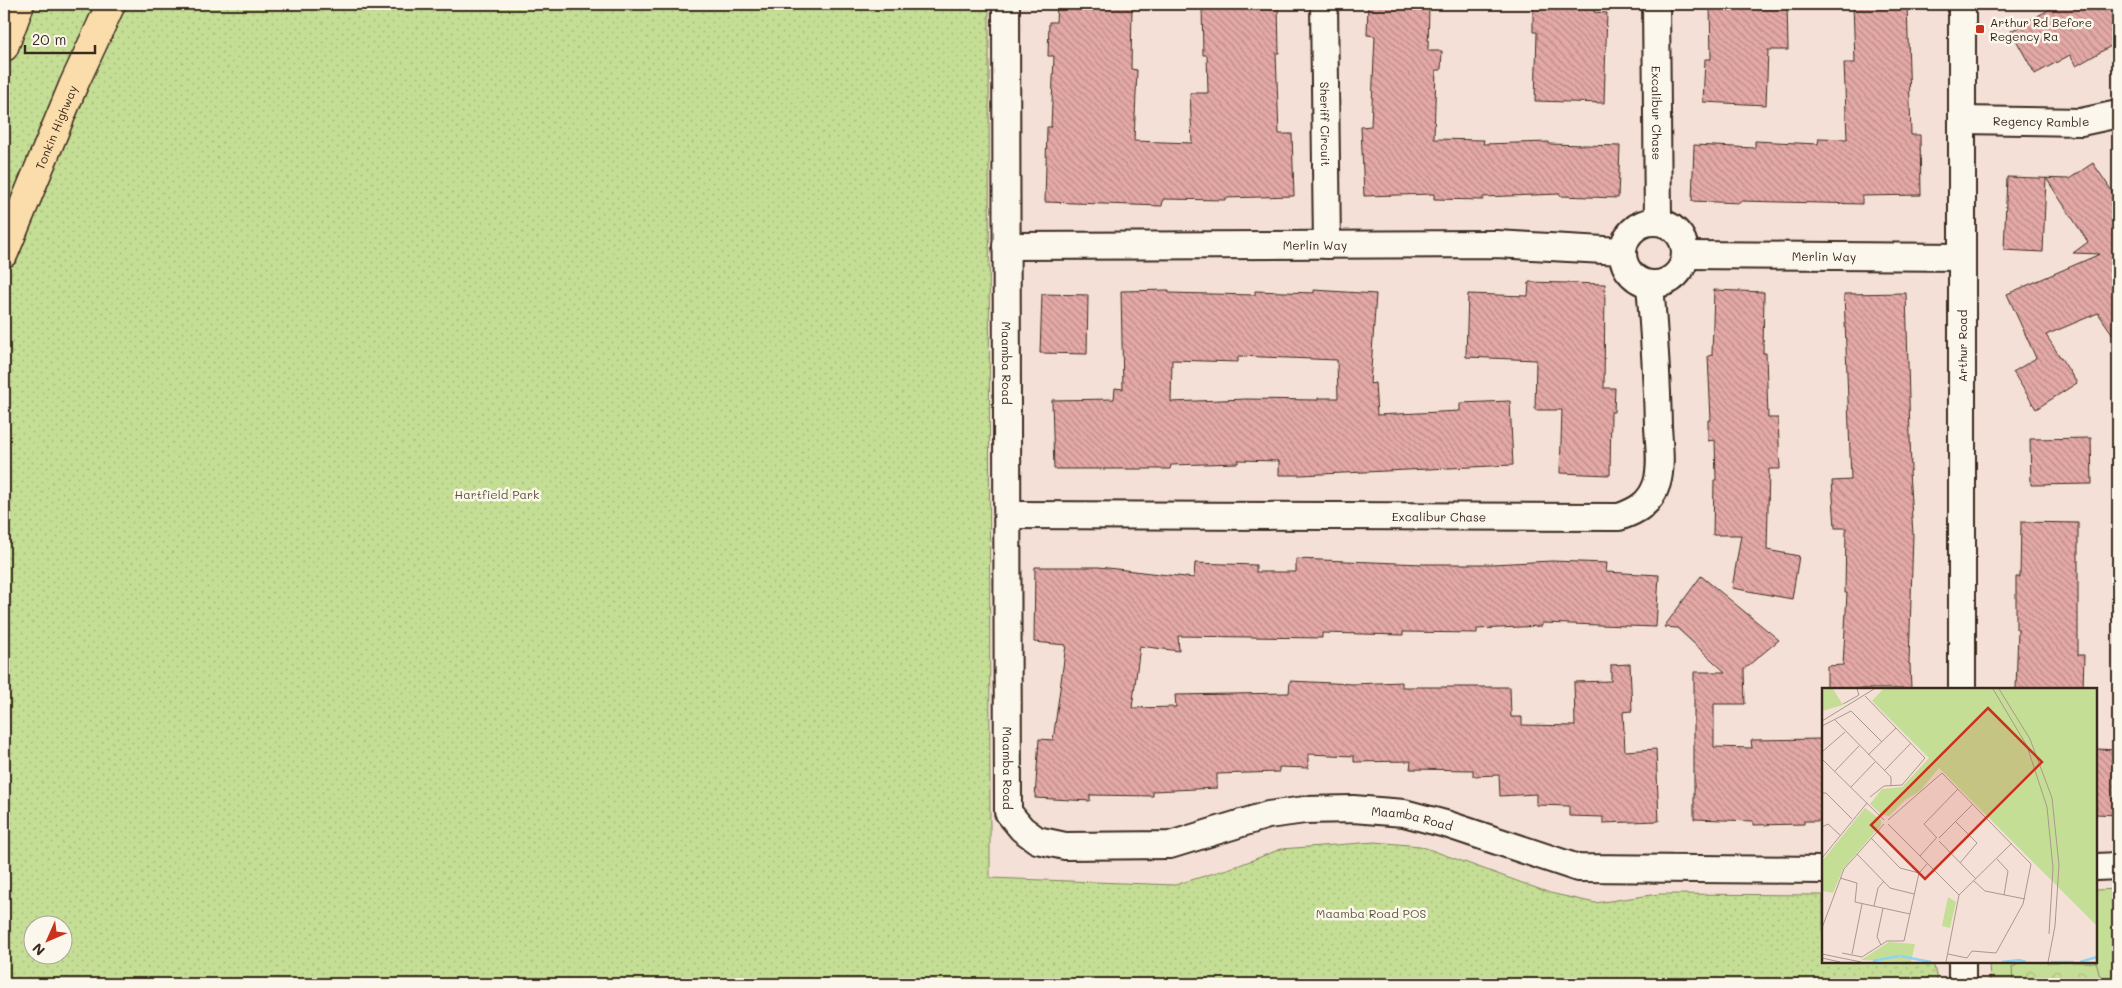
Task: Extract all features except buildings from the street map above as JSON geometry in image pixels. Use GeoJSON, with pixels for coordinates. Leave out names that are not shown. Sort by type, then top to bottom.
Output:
{"type":"FeatureCollection","features":[{"type":"Feature","properties":{"kind":"highway"},"geometry":{"type":"LineString","coordinates":[[4,47],[20,4]]}},
{"type":"Feature","properties":{"kind":"highway","name":"Tonkin Highway"},"geometry":{"type":"LineString","coordinates":[[4,253],[73,86],[112,4]]}},
{"type":"Feature","properties":{"kind":"street","name":"Maamba Road"},"geometry":{"type":"LineString","coordinates":[[1006,4],[1008,812],[1022,829],[1037,840],[1065,846],[1170,845],[1268,815],[1305,810],[1353,808],[1404,812],[1450,825],[1578,868],[1822,870]]}},
{"type":"Feature","properties":{"kind":"street","name":"Sheriff Circuit"},"geometry":{"type":"LineString","coordinates":[[1324,4],[1327,245]]}},
{"type":"Feature","properties":{"kind":"street","name":"Excalibur Chase"},"geometry":{"type":"LineString","coordinates":[[1656,4],[1658,221]]}},
{"type":"Feature","properties":{"kind":"street","name":"Arthur Road"},"geometry":{"type":"LineString","coordinates":[[1962,4],[1962,688]]}},
{"type":"Feature","properties":{"kind":"street","name":"Regency Ramble"},"geometry":{"type":"LineString","coordinates":[[1962,120],[2081,122],[2118,114]]}},
{"type":"Feature","properties":{"kind":"street"},"geometry":{"type":"LineString","coordinates":[[1658,221],[1669,225],[1678,232],[1684,243],[1686,255],[1683,267],[1675,278],[1664,284],[1650,285],[1639,281],[1630,274],[1624,263],[1622,251],[1625,239],[1634,229],[1645,223],[1658,221]]}},
{"type":"Feature","properties":{"kind":"street","name":"Merlin Way"},"geometry":{"type":"LineString","coordinates":[[1006,246],[1496,244],[1622,251]]}},
{"type":"Feature","properties":{"kind":"street","name":"Merlin Way"},"geometry":{"type":"LineString","coordinates":[[1686,255],[1962,257]]}},
{"type":"Feature","properties":{"kind":"street","name":"Excalibur Chase"},"geometry":{"type":"LineString","coordinates":[[1008,515],[1619,517],[1635,512],[1647,502],[1657,484],[1660,464],[1650,285]]}},
{"type":"Feature","properties":{"kind":"street"},"geometry":{"type":"LineString","coordinates":[[2097,867],[2118,866]]}},
{"type":"Feature","properties":{"kind":"street"},"geometry":{"type":"LineString","coordinates":[[1962,963],[1962,984]]}},
{"type":"Feature","properties":{"kind":"green space","name":"Hartfield Park"},"geometry":{"type":"Polygon","coordinates":[[[4,4],[989,4],[990,878],[1175,885],[1237,866],[1281,849],[1375,842],[1420,846],[1550,893],[1595,903],[1659,894],[1822,895],[1822,963],[1933,963],[1938,984],[4,984],[4,4]]]}},
{"type":"Feature","properties":{"kind":"green space"},"geometry":{"type":"Polygon","coordinates":[[[2118,889],[2118,984],[1990,984],[1989,963],[2097,963],[2097,890],[2118,889]]]}},
{"type":"Feature","properties":{"kind":"green space"},"geometry":{"type":"Polygon","coordinates":[[[2022,963],[2097,963],[2099,974],[2108,984],[2013,984],[2012,967],[2022,963]]]}},
{"type":"Feature","properties":{"kind":"place","name":"Arthur Rd Before Regency Ra"},"geometry":{"type":"Point","coordinates":[1980,29]}},
{"type":"Feature","properties":{"kind":"park label","name":"Maamba Road POS"},"geometry":{"type":"Point","coordinates":[1371,913]}}]}
